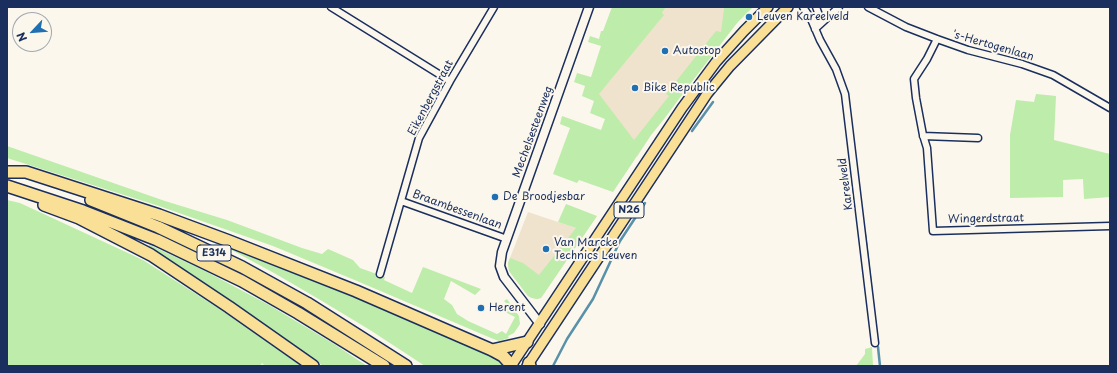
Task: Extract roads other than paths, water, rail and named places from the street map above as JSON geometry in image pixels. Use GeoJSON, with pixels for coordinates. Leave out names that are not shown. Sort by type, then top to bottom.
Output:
{"type":"FeatureCollection","features":[{"type":"Feature","properties":{"kind":"highway"},"geometry":{"type":"LineString","coordinates":[[7,172],[26,172],[159,215],[229,241],[356,291],[492,350],[503,356],[511,366]]}},
{"type":"Feature","properties":{"kind":"highway","name":"E314"},"geometry":{"type":"LineString","coordinates":[[7,172],[85,198],[158,227],[242,267],[307,303],[406,366]]}},
{"type":"Feature","properties":{"kind":"highway"},"geometry":{"type":"LineString","coordinates":[[11,187],[24,198],[79,218],[151,255],[313,366]]}},
{"type":"Feature","properties":{"kind":"highway","name":"E314"},"geometry":{"type":"LineString","coordinates":[[11,187],[82,211],[157,240],[248,284],[384,366]]}},
{"type":"Feature","properties":{"kind":"highway"},"geometry":{"type":"LineString","coordinates":[[492,350],[527,342]]}},
{"type":"Feature","properties":{"kind":"main road","name":"N26"},"geometry":{"type":"LineString","coordinates":[[511,366],[682,108],[716,62],[768,7]]}},
{"type":"Feature","properties":{"kind":"main road","name":"N26"},"geometry":{"type":"LineString","coordinates":[[528,365],[707,94],[730,66],[788,7]]}},
{"type":"Feature","properties":{"kind":"main road"},"geometry":{"type":"LineString","coordinates":[[540,324],[548,334]]}},
{"type":"Feature","properties":{"kind":"street"},"geometry":{"type":"LineString","coordinates":[[331,7],[450,80]]}},
{"type":"Feature","properties":{"kind":"street","name":"Eikenbergstraat"},"geometry":{"type":"LineString","coordinates":[[380,274],[420,138],[450,80],[494,7]]}},
{"type":"Feature","properties":{"kind":"street","name":"Mechelsesteenweg"},"geometry":{"type":"LineString","coordinates":[[540,324],[504,277],[500,266],[502,252],[589,7]]}},
{"type":"Feature","properties":{"kind":"street","name":"Kareelveld"},"geometry":{"type":"LineString","coordinates":[[803,7],[836,69],[845,94],[875,343]]}},
{"type":"Feature","properties":{"kind":"street"},"geometry":{"type":"LineString","coordinates":[[815,29],[819,15],[816,7]]}},
{"type":"Feature","properties":{"kind":"street"},"geometry":{"type":"LineString","coordinates":[[815,29],[840,7]]}},
{"type":"Feature","properties":{"kind":"street","name":"'s-Hertogenlaan"},"geometry":{"type":"LineString","coordinates":[[868,7],[906,27],[937,39],[968,50],[1022,64],[1053,75],[1110,108]]}},
{"type":"Feature","properties":{"kind":"street","name":"Wingerdstraat"},"geometry":{"type":"LineString","coordinates":[[937,39],[925,63],[914,79],[916,98],[926,148],[933,231],[1110,226]]}},
{"type":"Feature","properties":{"kind":"street"},"geometry":{"type":"LineString","coordinates":[[923,136],[978,138]]}},
{"type":"Feature","properties":{"kind":"street","name":"Braambessenlaan"},"geometry":{"type":"LineString","coordinates":[[401,201],[507,239]]}},
{"type":"Feature","properties":{"kind":"waterway"},"geometry":{"type":"LineString","coordinates":[[692,131],[713,102]]}},
{"type":"Feature","properties":{"kind":"waterway"},"geometry":{"type":"LineString","coordinates":[[553,366],[567,339],[593,299],[620,241],[645,203]]}},
{"type":"Feature","properties":{"kind":"waterway"},"geometry":{"type":"LineString","coordinates":[[865,235],[876,330]]}},
{"type":"Feature","properties":{"kind":"waterway"},"geometry":{"type":"LineString","coordinates":[[878,347],[880,366]]}},
{"type":"Feature","properties":{"kind":"place","name":"Leuven Kareelveld"},"geometry":{"type":"Point","coordinates":[749,17]}},
{"type":"Feature","properties":{"kind":"place","name":"Autostop"},"geometry":{"type":"Point","coordinates":[665,51]}},
{"type":"Feature","properties":{"kind":"place","name":"Bike Republic"},"geometry":{"type":"Point","coordinates":[635,88]}},
{"type":"Feature","properties":{"kind":"place","name":"De Broodjesbar"},"geometry":{"type":"Point","coordinates":[495,197]}},
{"type":"Feature","properties":{"kind":"place","name":"Van Marcke Technics Leuven"},"geometry":{"type":"Point","coordinates":[546,249]}},
{"type":"Feature","properties":{"kind":"place","name":"Herent"},"geometry":{"type":"Point","coordinates":[481,308]}}]}
